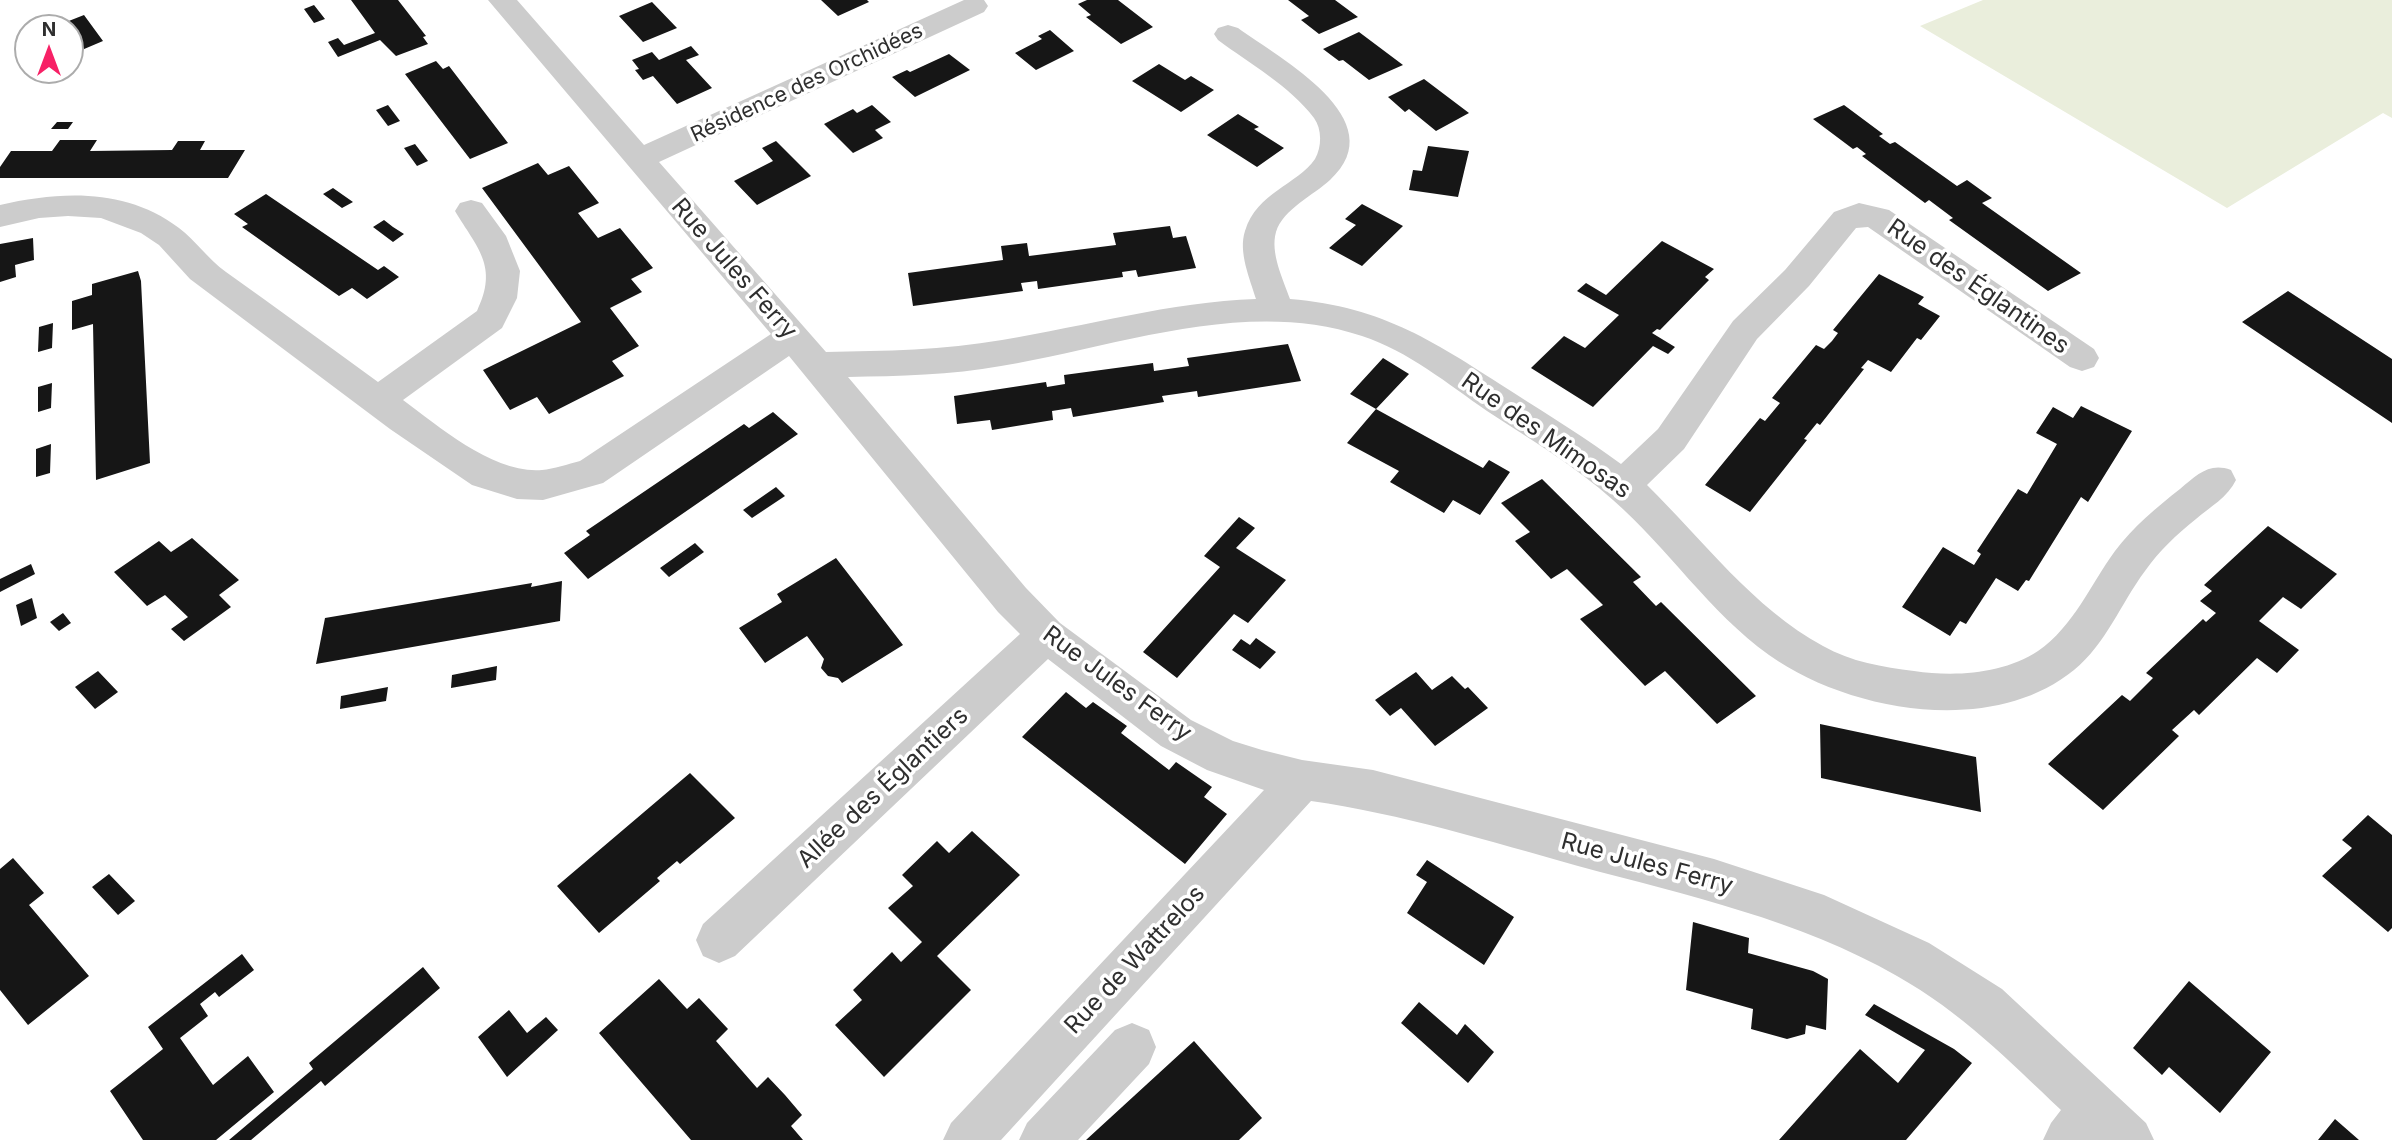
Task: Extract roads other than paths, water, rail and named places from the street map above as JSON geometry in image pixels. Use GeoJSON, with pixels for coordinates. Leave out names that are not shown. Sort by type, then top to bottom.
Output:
{"type":"FeatureCollection","features":[{"type":"Feature","properties":{"kind":"street","name":"Rue Jules Ferry"},"geometry":{"type":"LineString","coordinates":[[502,0],[805,351],[1012,600],[1046,635],[1176,733],[1262,770],[1302,780],[1373,790],[1714,881],[1808,911],[1913,958],[1985,1006],[2104,1132]]}},
{"type":"Feature","properties":{"kind":"street","name":"Résidence des Orchidées"},"geometry":{"type":"LineString","coordinates":[[639,159],[974,6]]}},
{"type":"Feature","properties":{"kind":"street"},"geometry":{"type":"LineString","coordinates":[[1228,34],[1308,96],[1330,118],[1336,136],[1333,154],[1323,169],[1274,210],[1261,229],[1259,248],[1277,312]]}},
{"type":"Feature","properties":{"kind":"street"},"geometry":{"type":"LineString","coordinates":[[0,216],[39,207],[68,205],[101,207],[126,213],[152,225],[170,237],[202,271],[377,400],[485,475],[517,484],[543,485],[590,473],[805,351]]}},
{"type":"Feature","properties":{"kind":"street"},"geometry":{"type":"LineString","coordinates":[[377,400],[490,319],[500,298],[504,271],[495,244],[471,211]]}},
{"type":"Feature","properties":{"kind":"street","name":"Rue des Églantines"},"geometry":{"type":"LineString","coordinates":[[1622,485],[1671,439],[1745,330],[1797,278],[1845,220],[1859,214],[1878,218],[2082,358]]}},
{"type":"Feature","properties":{"kind":"street","name":"Rue des Mimosas"},"geometry":{"type":"LineString","coordinates":[[805,351],[956,359],[1182,319],[1277,312],[1338,317],[1369,326],[1406,342],[1622,485],[1777,641],[1813,664],[1858,681],[1936,692],[2009,682],[2049,666],[2079,641],[2130,559],[2161,525],[2218,480]]}},
{"type":"Feature","properties":{"kind":"street","name":"Allée des Églantiers"},"geometry":{"type":"LineString","coordinates":[[719,940],[1046,635]]}},
{"type":"Feature","properties":{"kind":"street","name":"Rue de Wattrelos"},"geometry":{"type":"LineString","coordinates":[[968,1140],[1302,780]]}},
{"type":"Feature","properties":{"kind":"street"},"geometry":{"type":"LineString","coordinates":[[1044,1140],[1132,1047]]}}]}
